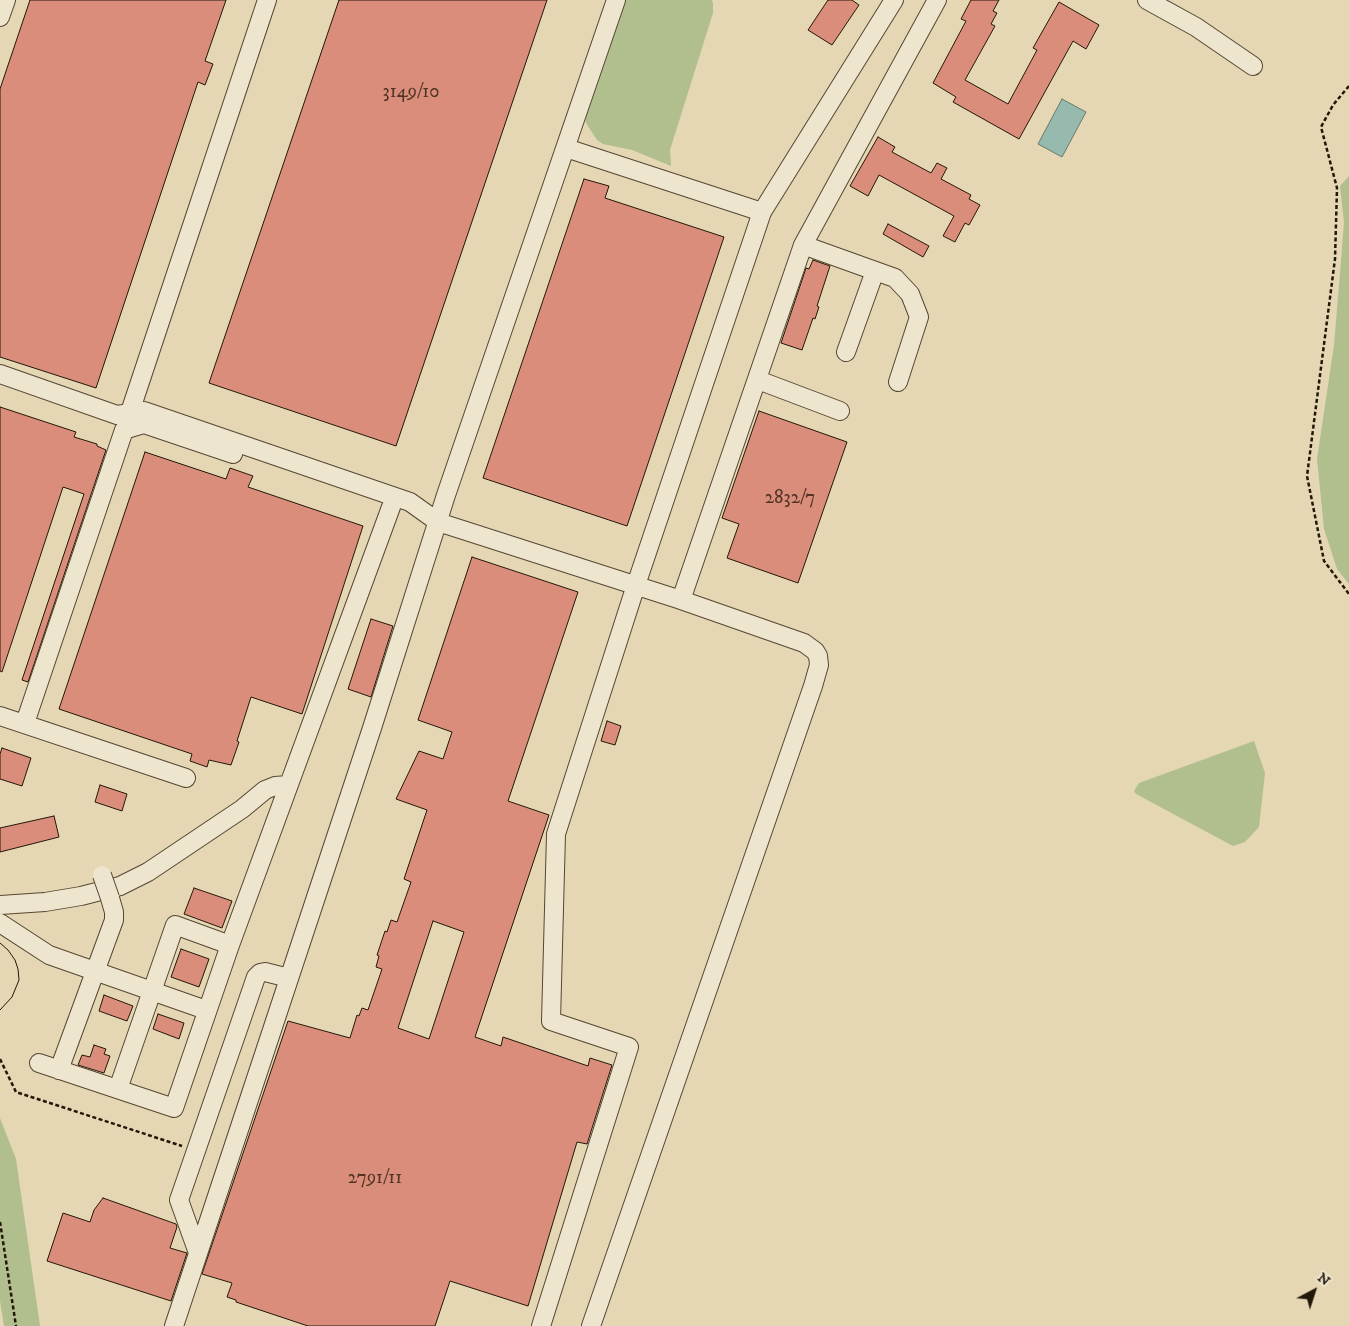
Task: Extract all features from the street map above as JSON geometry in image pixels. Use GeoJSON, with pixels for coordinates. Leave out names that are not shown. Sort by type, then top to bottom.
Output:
{"type":"FeatureCollection","features":[{"type":"Feature","properties":{"kind":"lane"},"geometry":{"type":"LineString","coordinates":[[0,17],[6,0]]}},
{"type":"Feature","properties":{"kind":"lane"},"geometry":{"type":"LineString","coordinates":[[130,412],[267,0]]}},
{"type":"Feature","properties":{"kind":"lane"},"geometry":{"type":"LineString","coordinates":[[174,1326],[372,728],[438,522],[616,0]]}},
{"type":"Feature","properties":{"kind":"lane"},"geometry":{"type":"LineString","coordinates":[[681,600],[803,245],[937,0]]}},
{"type":"Feature","properties":{"kind":"lane"},"geometry":{"type":"LineString","coordinates":[[1147,0],[1196,27],[1253,66]]}},
{"type":"Feature","properties":{"kind":"lane"},"geometry":{"type":"LineString","coordinates":[[541,1326],[629,1047],[552,1021],[556,834],[636,585],[762,212],[888,2]]}},
{"type":"Feature","properties":{"kind":"lane"},"geometry":{"type":"LineString","coordinates":[[566,148],[762,212]]}},
{"type":"Feature","properties":{"kind":"lane"},"geometry":{"type":"LineString","coordinates":[[803,245],[895,278],[910,294],[919,317],[898,382]]}},
{"type":"Feature","properties":{"kind":"lane"},"geometry":{"type":"LineString","coordinates":[[846,352],[875,271]]}},
{"type":"Feature","properties":{"kind":"lane"},"geometry":{"type":"LineString","coordinates":[[0,374],[117,415],[144,410],[410,502],[438,522]]}},
{"type":"Feature","properties":{"kind":"lane"},"geometry":{"type":"LineString","coordinates":[[758,380],[840,411]]}},
{"type":"Feature","properties":{"kind":"lane"},"geometry":{"type":"LineString","coordinates":[[24,724],[124,430],[144,424],[438,522],[681,600],[804,643],[815,651],[818,656],[819,665],[813,686],[591,1326]]}},
{"type":"Feature","properties":{"kind":"lane"},"geometry":{"type":"LineString","coordinates":[[39,1063],[174,1108],[206,1010],[391,506]]}},
{"type":"Feature","properties":{"kind":"lane"},"geometry":{"type":"LineString","coordinates":[[0,716],[186,778]]}},
{"type":"Feature","properties":{"kind":"lane"},"geometry":{"type":"LineString","coordinates":[[0,904],[45,902],[81,896],[120,886],[148,872],[242,809],[265,790],[275,786],[288,785]]}},
{"type":"Feature","properties":{"kind":"lane"},"geometry":{"type":"LineString","coordinates":[[59,1070],[114,920],[114,912],[102,875]]}},
{"type":"Feature","properties":{"kind":"lane"},"geometry":{"type":"LineString","coordinates":[[0,923],[49,955],[206,1010]]}},
{"type":"Feature","properties":{"kind":"lane"},"geometry":{"type":"LineString","coordinates":[[118,1089],[175,925],[230,945]]}},
{"type":"Feature","properties":{"kind":"lane"},"geometry":{"type":"LineString","coordinates":[[198,1254],[179,1200],[256,977],[260,973],[265,972],[289,978]]}},
{"type":"Feature","properties":{"kind":"path"},"geometry":{"type":"LineString","coordinates":[[1349,86],[1333,105],[1320,127],[1337,188],[1335,259],[1307,476],[1324,561],[1349,594]]}},
{"type":"Feature","properties":{"kind":"path"},"geometry":{"type":"LineString","coordinates":[[0,1059],[16,1092],[196,1150]]}},
{"type":"Feature","properties":{"kind":"path"},"geometry":{"type":"LineString","coordinates":[[0,1222],[16,1326]]}},
{"type":"Feature","properties":{"kind":"green space"},"geometry":{"type":"Polygon","coordinates":[[[625,0],[712,0],[713,13],[670,150],[671,166],[632,150],[603,144],[597,140],[586,123],[585,117],[625,0]]]}},
{"type":"Feature","properties":{"kind":"green space"},"geometry":{"type":"Polygon","coordinates":[[[1349,176],[1349,584],[1337,569],[1324,529],[1317,459],[1334,345],[1344,222],[1340,186],[1349,176]]]}},
{"type":"Feature","properties":{"kind":"green space"},"geometry":{"type":"Polygon","coordinates":[[[1254,741],[1265,773],[1259,827],[1245,842],[1233,846],[1136,794],[1134,791],[1139,783],[1254,741]]]}},
{"type":"Feature","properties":{"kind":"green space"},"geometry":{"type":"Polygon","coordinates":[[[0,1118],[16,1159],[40,1326],[4,1326],[0,1301],[0,1118]]]}},
{"type":"Feature","properties":{"kind":"water"},"geometry":{"type":"Polygon","coordinates":[[[1062,99],[1086,112],[1062,157],[1038,144],[1062,99]]]}},
{"type":"Feature","properties":{"kind":"building"},"geometry":{"type":"Polygon","coordinates":[[[30,0],[226,0],[205,61],[213,64],[205,85],[198,82],[96,388],[0,357],[0,89],[30,0]]]}},
{"type":"Feature","properties":{"kind":"building"},"geometry":{"type":"Polygon","coordinates":[[[339,0],[547,0],[396,446],[209,383],[339,0]]]}},
{"type":"Feature","properties":{"kind":"building"},"geometry":{"type":"Polygon","coordinates":[[[828,0],[852,0],[859,5],[832,45],[808,30],[828,0]]]}},
{"type":"Feature","properties":{"kind":"building"},"geometry":{"type":"Polygon","coordinates":[[[971,0],[999,0],[993,11],[997,13],[991,24],[995,26],[965,80],[1008,104],[1037,50],[1033,48],[1059,2],[1099,25],[1086,49],[1073,41],[1019,139],[953,102],[956,97],[933,83],[966,21],[961,19],[971,0]]]}},
{"type":"Feature","properties":{"kind":"building"},"geometry":{"type":"Polygon","coordinates":[[[878,137],[895,147],[892,152],[931,173],[937,163],[947,168],[941,179],[971,195],[969,199],[980,205],[969,225],[965,223],[955,242],[943,236],[954,216],[879,175],[868,196],[850,186],[878,137]]]}},
{"type":"Feature","properties":{"kind":"building"},"geometry":{"type":"Polygon","coordinates":[[[584,179],[609,186],[605,198],[724,237],[627,526],[483,478],[584,179]]]}},
{"type":"Feature","properties":{"kind":"building"},"geometry":{"type":"Polygon","coordinates":[[[888,224],[929,246],[923,257],[883,234],[888,224]]]}},
{"type":"Feature","properties":{"kind":"building"},"geometry":{"type":"Polygon","coordinates":[[[813,260],[830,266],[817,306],[819,307],[815,319],[813,318],[802,350],[781,343],[806,268],[809,269],[813,260]]]}},
{"type":"Feature","properties":{"kind":"building"},"geometry":{"type":"Polygon","coordinates":[[[0,407],[76,432],[74,437],[97,444],[97,446],[106,450],[28,682],[22,680],[84,494],[63,487],[2,672],[0,671],[0,407]]]}},
{"type":"Feature","properties":{"kind":"building"},"geometry":{"type":"Polygon","coordinates":[[[759,411],[847,442],[798,583],[727,558],[739,524],[722,518],[759,411]]]}},
{"type":"Feature","properties":{"kind":"building"},"geometry":{"type":"Polygon","coordinates":[[[145,452],[226,479],[230,468],[253,476],[248,487],[363,526],[302,714],[251,697],[231,765],[209,760],[207,767],[190,761],[192,754],[59,709],[145,452]]]}},
{"type":"Feature","properties":{"kind":"building"},"geometry":{"type":"Polygon","coordinates":[[[472,557],[578,592],[508,801],[549,815],[475,1037],[501,1046],[503,1037],[588,1066],[590,1058],[612,1065],[587,1144],[577,1142],[528,1306],[450,1281],[435,1326],[308,1326],[236,1302],[236,1300],[227,1297],[232,1283],[202,1274],[288,1021],[350,1038],[357,1015],[359,1016],[362,1008],[368,1010],[382,969],[376,967],[379,956],[377,955],[391,920],[397,922],[411,882],[404,879],[427,810],[396,799],[419,751],[443,759],[452,732],[418,720],[472,557]],[[433,921],[398,1028],[429,1039],[464,932],[433,921]]]}},
{"type":"Feature","properties":{"kind":"building"},"geometry":{"type":"Polygon","coordinates":[[[371,619],[393,626],[371,697],[348,689],[371,619]]]}},
{"type":"Feature","properties":{"kind":"building"},"geometry":{"type":"Polygon","coordinates":[[[607,721],[621,726],[615,745],[601,741],[607,721]]]}},
{"type":"Feature","properties":{"kind":"building"},"geometry":{"type":"Polygon","coordinates":[[[2,748],[31,758],[22,786],[0,779],[0,754],[2,748]]]}},
{"type":"Feature","properties":{"kind":"building"},"geometry":{"type":"Polygon","coordinates":[[[100,785],[127,794],[122,811],[95,802],[100,785]]]}},
{"type":"Feature","properties":{"kind":"building"},"geometry":{"type":"Polygon","coordinates":[[[54,816],[59,837],[0,852],[0,828],[54,816]]]}},
{"type":"Feature","properties":{"kind":"building"},"geometry":{"type":"Polygon","coordinates":[[[194,888],[232,901],[222,928],[184,914],[194,888]]]}},
{"type":"Feature","properties":{"kind":"building"},"geometry":{"type":"Polygon","coordinates":[[[181,949],[209,959],[199,987],[171,977],[181,949]]]}},
{"type":"Feature","properties":{"kind":"building"},"geometry":{"type":"Polygon","coordinates":[[[104,995],[133,1006],[127,1021],[99,1011],[104,995]]]}},
{"type":"Feature","properties":{"kind":"building"},"geometry":{"type":"Polygon","coordinates":[[[158,1014],[184,1023],[179,1039],[153,1029],[158,1014]]]}},
{"type":"Feature","properties":{"kind":"building"},"geometry":{"type":"Polygon","coordinates":[[[94,1045],[106,1049],[104,1054],[110,1056],[104,1073],[78,1065],[82,1055],[90,1057],[94,1045]]]}},
{"type":"Feature","properties":{"kind":"building"},"geometry":{"type":"Polygon","coordinates":[[[103,1198],[176,1224],[177,1227],[170,1248],[187,1253],[171,1301],[47,1261],[63,1213],[90,1222],[94,1210],[103,1198]]]}},
{"type":"Feature","properties":{"kind":"tram line"},"geometry":{"type":"LineString","coordinates":[[0,943],[15,960],[19,980],[12,997],[0,1010]]}}]}
